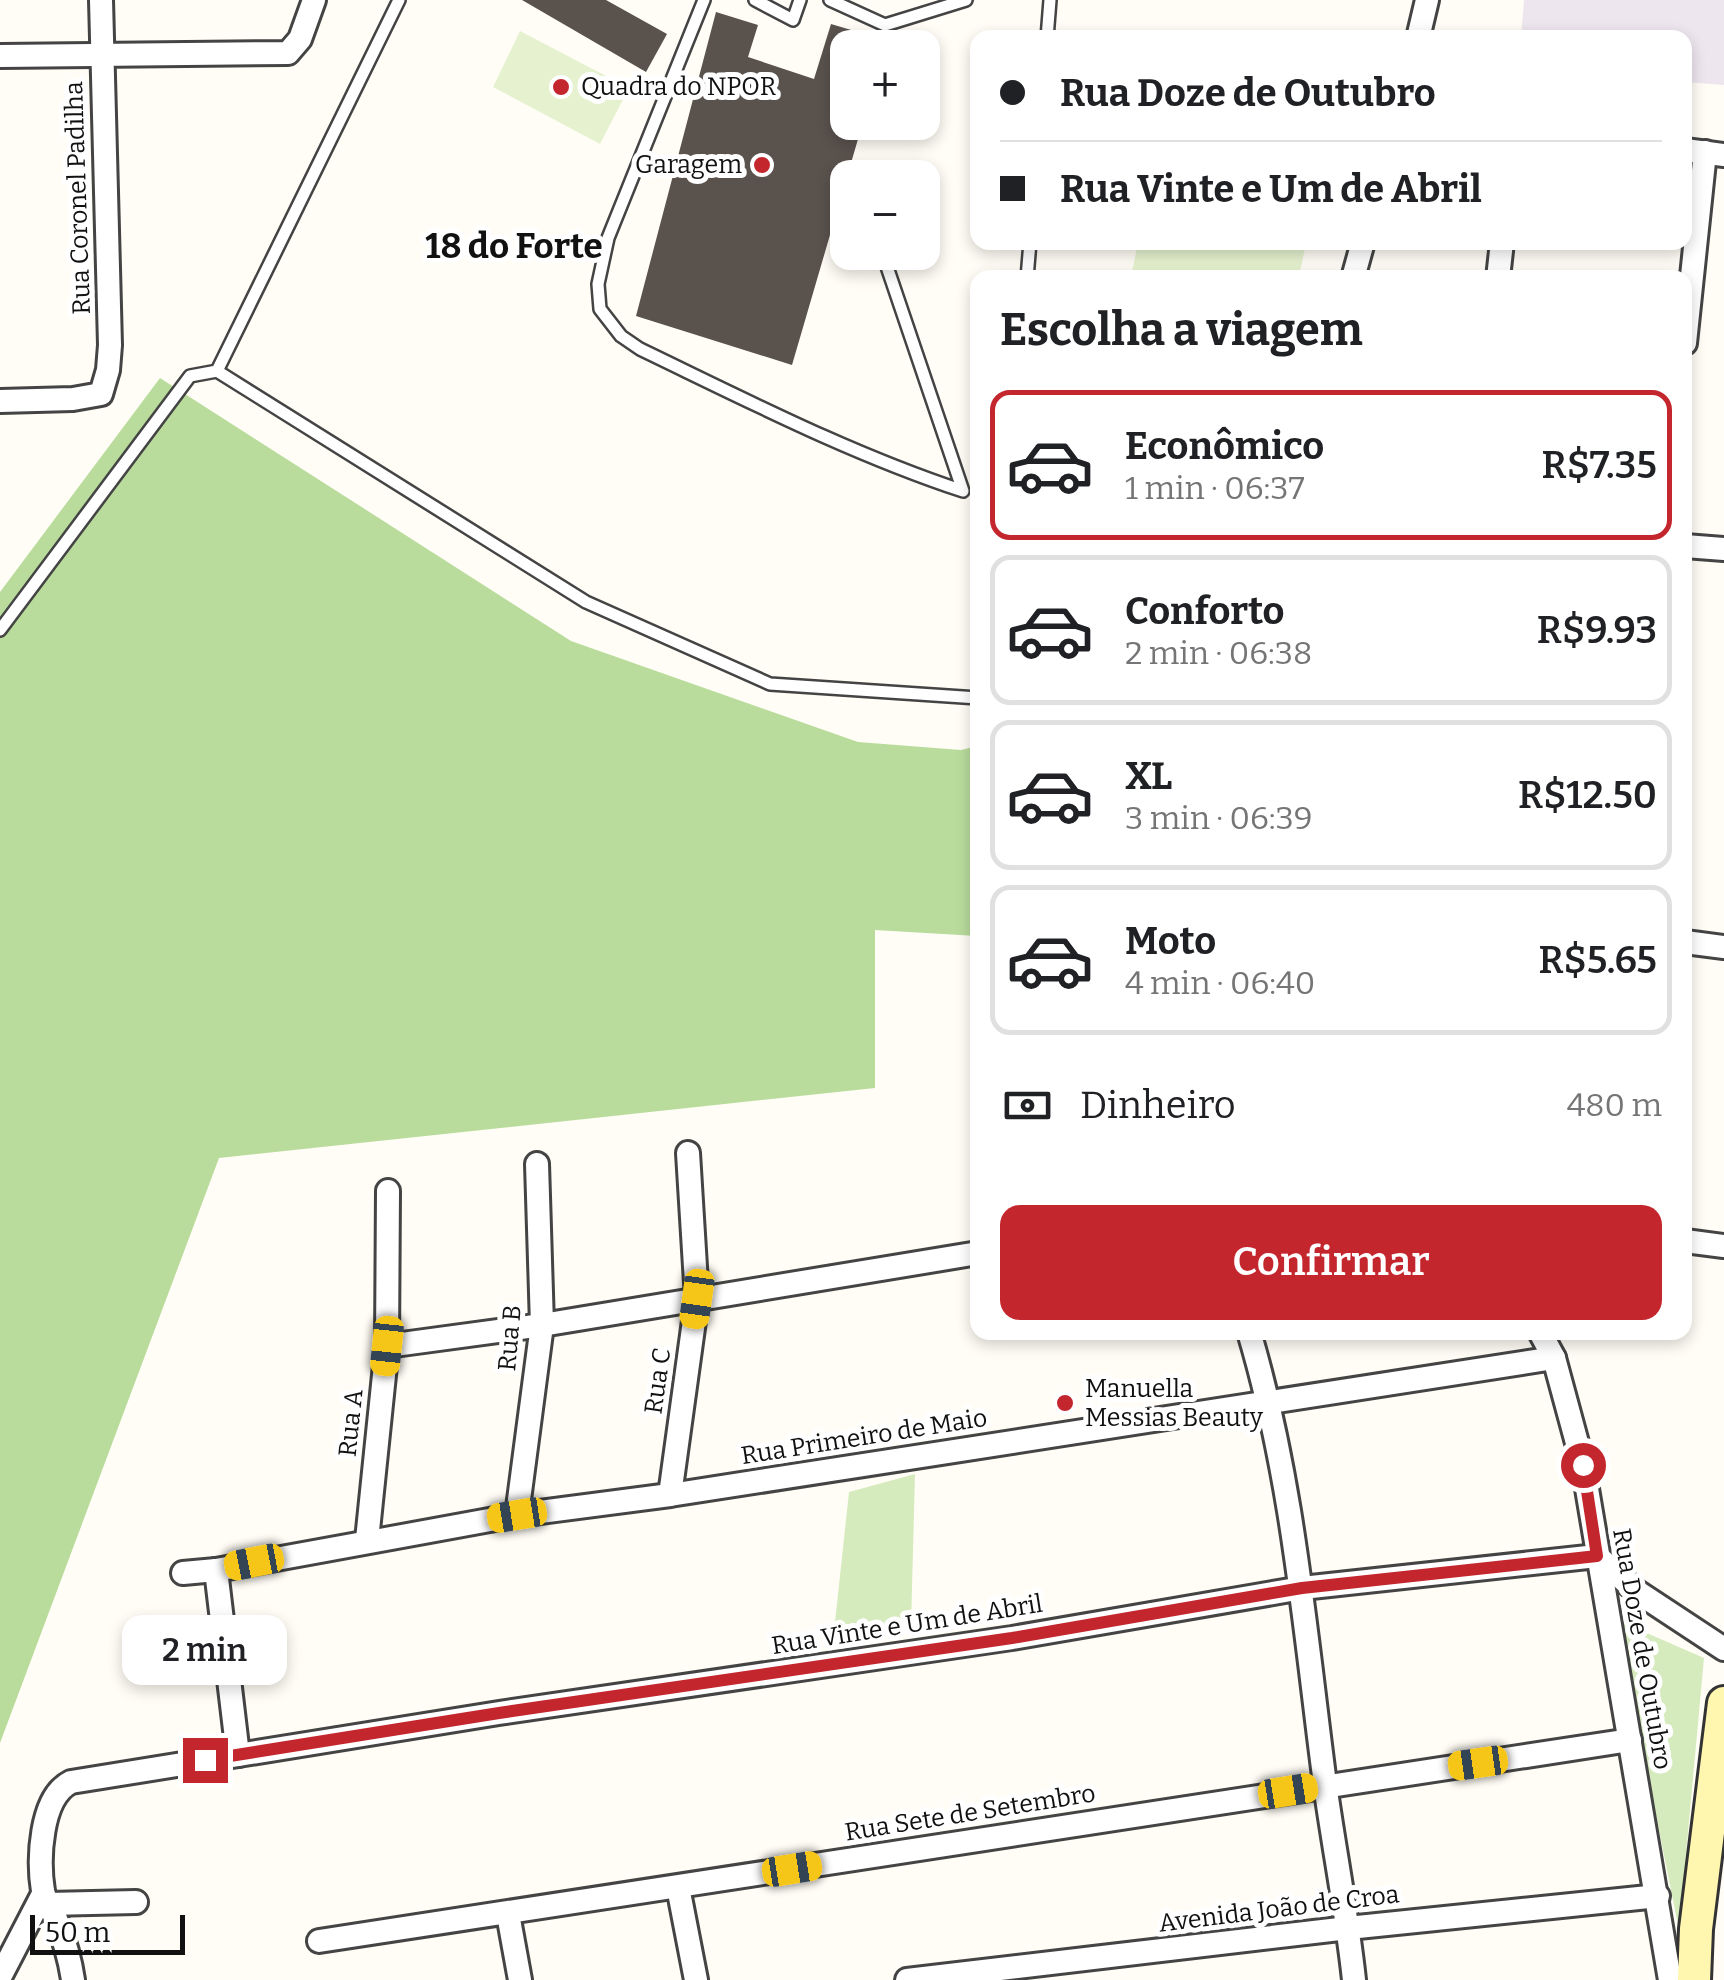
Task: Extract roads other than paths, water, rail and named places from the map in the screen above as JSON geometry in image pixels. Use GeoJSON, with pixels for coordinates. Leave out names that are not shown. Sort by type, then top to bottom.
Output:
{"type":"FeatureCollection","features":[{"type":"Feature","properties":{"kind":"main road"},"geometry":{"type":"LineString","coordinates":[[1694,1980],[1696,1929],[1724,1704]]}},
{"type":"Feature","properties":{"kind":"street","name":"Rua Coronel Padilha"},"geometry":{"type":"LineString","coordinates":[[0,401],[73,399],[101,394],[108,370],[101,0]]}},
{"type":"Feature","properties":{"kind":"street"},"geometry":{"type":"LineString","coordinates":[[0,56],[288,53],[300,38],[314,0]]}},
{"type":"Feature","properties":{"kind":"street"},"geometry":{"type":"LineString","coordinates":[[1420,30],[1427,0]]}},
{"type":"Feature","properties":{"kind":"street"},"geometry":{"type":"LineString","coordinates":[[1692,276],[1705,152]]}},
{"type":"Feature","properties":{"kind":"street"},"geometry":{"type":"LineString","coordinates":[[1692,547],[1724,549]]}},
{"type":"Feature","properties":{"kind":"street"},"geometry":{"type":"LineString","coordinates":[[1692,943],[1724,947]]}},
{"type":"Feature","properties":{"kind":"street","name":"Rua C"},"geometry":{"type":"LineString","coordinates":[[670,1495],[697,1299],[688,1154]]}},
{"type":"Feature","properties":{"kind":"street","name":"Rua B"},"geometry":{"type":"LineString","coordinates":[[517,1515],[542,1325],[537,1164]]}},
{"type":"Feature","properties":{"kind":"street","name":"Rua A"},"geometry":{"type":"LineString","coordinates":[[367,1540],[387,1346],[388,1191]]}},
{"type":"Feature","properties":{"kind":"street"},"geometry":{"type":"LineString","coordinates":[[1692,1242],[1724,1246]]}},
{"type":"Feature","properties":{"kind":"street"},"geometry":{"type":"LineString","coordinates":[[387,1346],[542,1325],[970,1254]]}},
{"type":"Feature","properties":{"kind":"street"},"geometry":{"type":"LineString","coordinates":[[1251,1340],[1269,1401],[1302,1588],[1354,1980]]}},
{"type":"Feature","properties":{"kind":"street","name":"Rua Doze de Outubro"},"geometry":{"type":"LineString","coordinates":[[1544,1340],[1554,1358],[1583,1465],[1670,1980]]}},
{"type":"Feature","properties":{"kind":"street","name":"Rua Primeiro de Maio"},"geometry":{"type":"LineString","coordinates":[[182,1573],[517,1515],[670,1495],[1554,1358]]}},
{"type":"Feature","properties":{"kind":"street"},"geometry":{"type":"LineString","coordinates":[[1597,1556],[1636,1590],[1724,1648]]}},
{"type":"Feature","properties":{"kind":"street","name":"Rua Vinte e Um de Abril"},"geometry":{"type":"LineString","coordinates":[[46,1899],[42,1854],[48,1814],[58,1791],[72,1782],[1012,1638],[1302,1588],[1597,1556]]}},
{"type":"Feature","properties":{"kind":"street"},"geometry":{"type":"LineString","coordinates":[[216,1570],[238,1755]]}},
{"type":"Feature","properties":{"kind":"street","name":"Rua Sete de Setembro"},"geometry":{"type":"LineString","coordinates":[[319,1941],[1630,1740]]}},
{"type":"Feature","properties":{"kind":"street"},"geometry":{"type":"LineString","coordinates":[[678,1887],[696,1980]]}},
{"type":"Feature","properties":{"kind":"street","name":"Avenida João de Croa"},"geometry":{"type":"LineString","coordinates":[[907,1980],[1658,1896]]}},
{"type":"Feature","properties":{"kind":"street"},"geometry":{"type":"LineString","coordinates":[[46,1899],[136,1902]]}},
{"type":"Feature","properties":{"kind":"street"},"geometry":{"type":"LineString","coordinates":[[0,1977],[46,1899]]}},
{"type":"Feature","properties":{"kind":"street"},"geometry":{"type":"LineString","coordinates":[[46,1899],[70,1958],[73,1980]]}},
{"type":"Feature","properties":{"kind":"street"},"geometry":{"type":"LineString","coordinates":[[508,1914],[520,1980]]}},
{"type":"Feature","properties":{"kind":"lane"},"geometry":{"type":"LineString","coordinates":[[217,371],[399,0]]}},
{"type":"Feature","properties":{"kind":"lane"},"geometry":{"type":"LineString","coordinates":[[704,0],[608,238],[598,284],[600,309],[621,336],[640,349],[794,423],[964,491],[888,270]]}},
{"type":"Feature","properties":{"kind":"lane"},"geometry":{"type":"LineString","coordinates":[[756,0],[793,20],[800,0]]}},
{"type":"Feature","properties":{"kind":"lane"},"geometry":{"type":"LineString","coordinates":[[830,0],[885,25],[966,0]]}},
{"type":"Feature","properties":{"kind":"lane"},"geometry":{"type":"LineString","coordinates":[[1048,30],[1050,0]]}},
{"type":"Feature","properties":{"kind":"lane"},"geometry":{"type":"LineString","coordinates":[[0,630],[190,376],[217,371],[586,602],[770,684],[970,697]]}},
{"type":"Feature","properties":{"kind":"place","name":"Quadra do NPOR"},"geometry":{"type":"Point","coordinates":[561,87]}},
{"type":"Feature","properties":{"kind":"place","name":"Garagem"},"geometry":{"type":"Point","coordinates":[762,165]}},
{"type":"Feature","properties":{"kind":"place","name":"Manuella Messias Beauty"},"geometry":{"type":"Point","coordinates":[1065,1403]}},
{"type":"Feature","properties":{"kind":"district","name":"18 do Forte"},"geometry":{"type":"Point","coordinates":[514,246]}}]}
